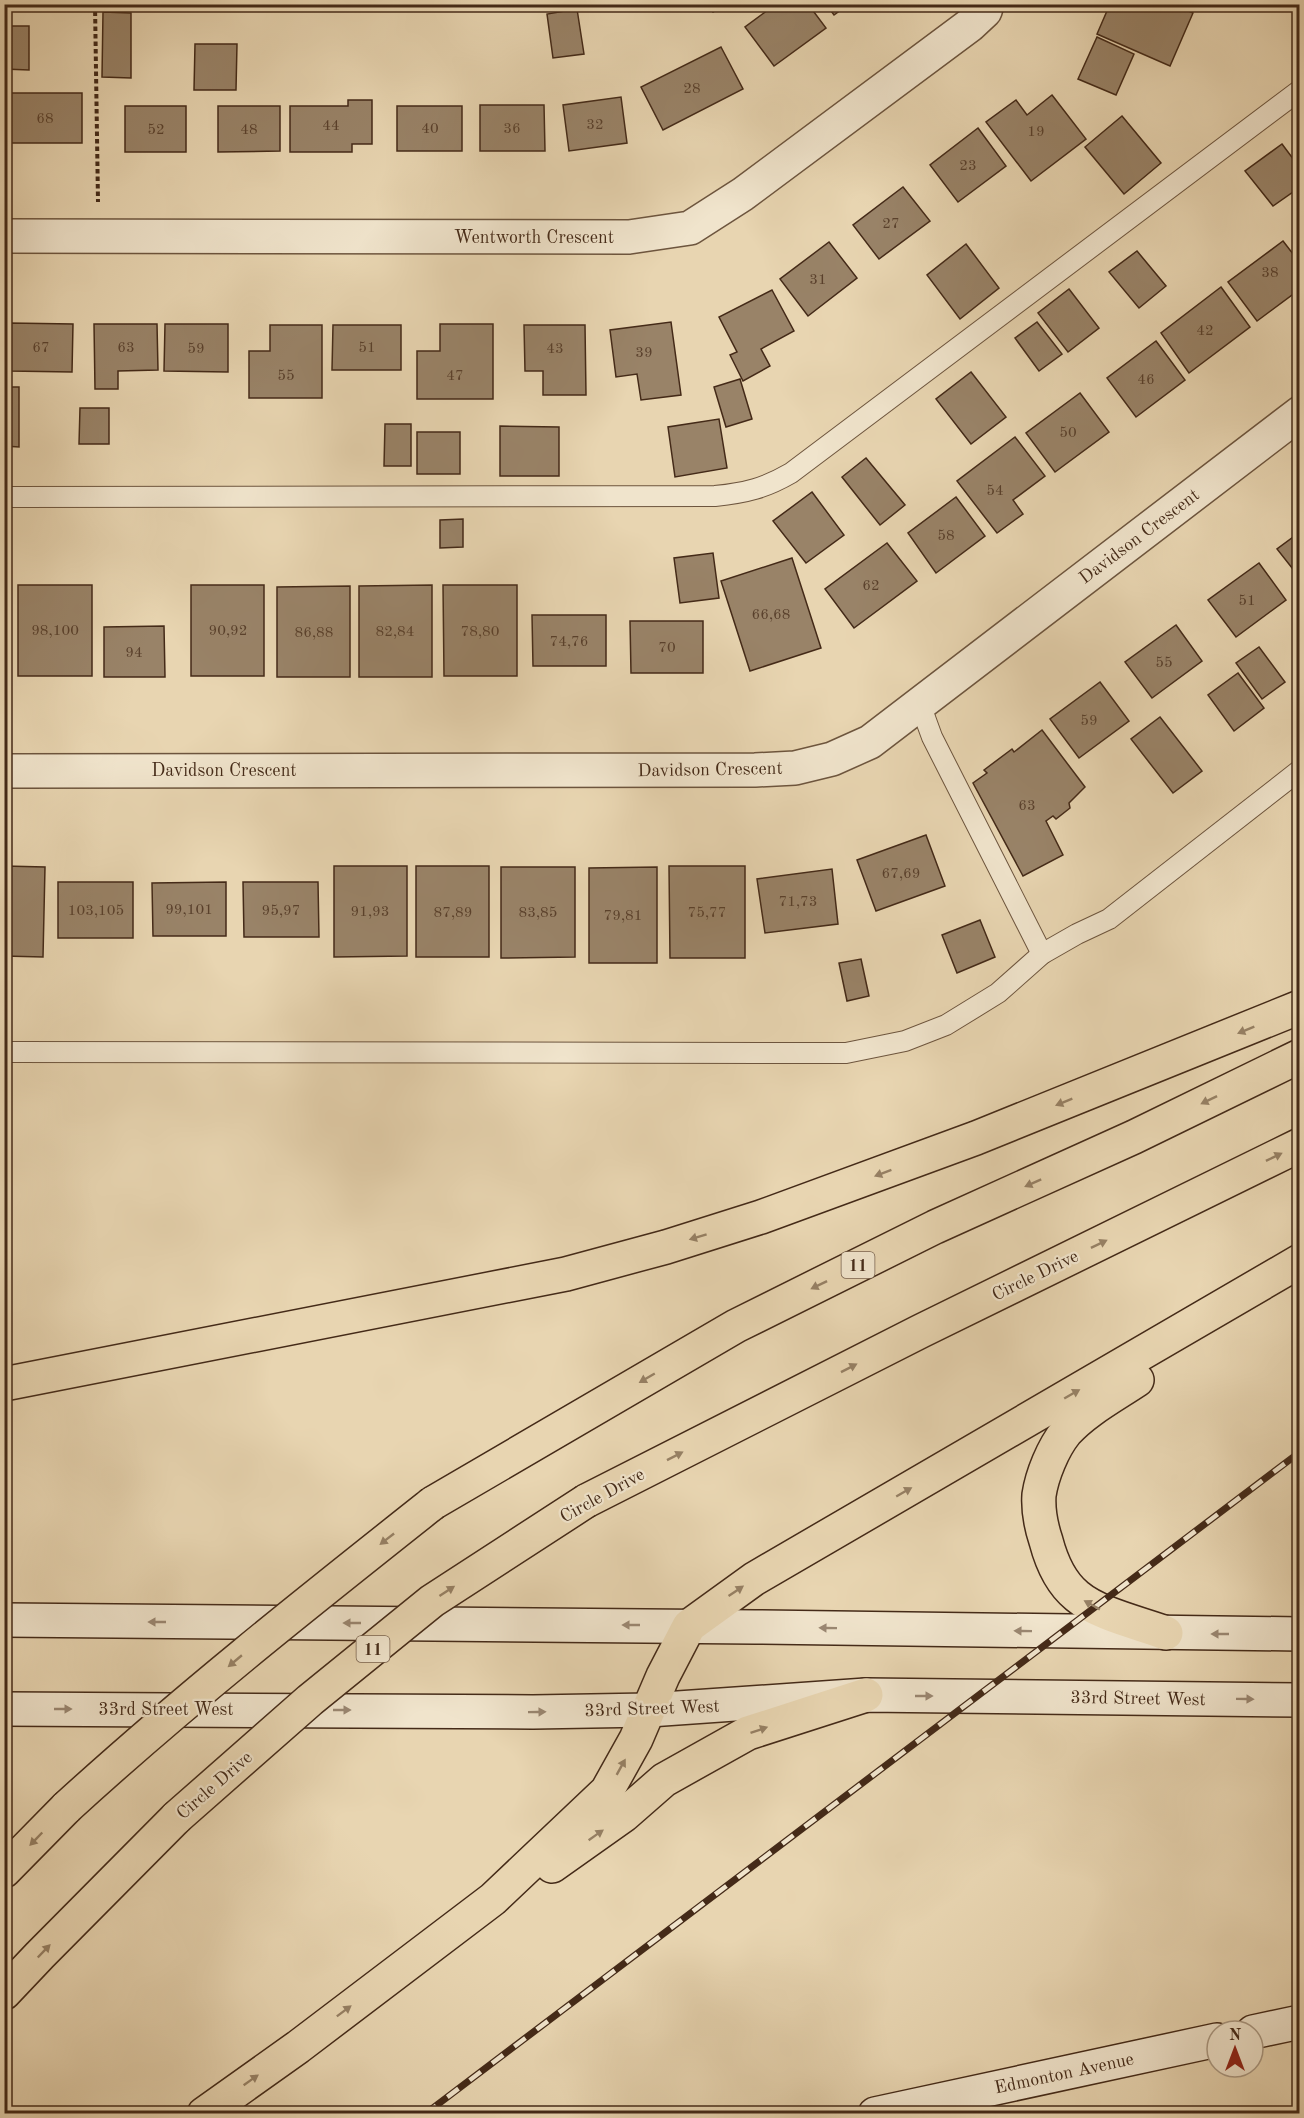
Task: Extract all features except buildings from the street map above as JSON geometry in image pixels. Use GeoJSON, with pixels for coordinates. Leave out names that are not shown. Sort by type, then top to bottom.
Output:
{"type":"FeatureCollection","features":[{"type":"Feature","properties":{"kind":"highway"},"geometry":{"type":"LineString","coordinates":[[4,1384],[566,1274],[666,1247],[761,1217],[965,1142],[1299,1007]]}},
{"type":"Feature","properties":{"kind":"highway","name":"11"},"geometry":{"type":"LineString","coordinates":[[4,1871],[67,1808],[145,1736],[258,1642],[433,1503],[736,1326],[935,1227],[1134,1137],[1299,1056]]}},
{"type":"Feature","properties":{"kind":"highway","name":"Circle Drive"},"geometry":{"type":"LineString","coordinates":[[4,1994],[177,1817],[310,1700],[432,1601],[586,1501],[921,1331],[1299,1145]]}},
{"type":"Feature","properties":{"kind":"highway"},"geometry":{"type":"LineString","coordinates":[[204,2114],[298,2047],[493,1899],[607,1791],[636,1739],[663,1676],[689,1626],[754,1579],[1299,1261]]}},
{"type":"Feature","properties":{"kind":"highway"},"geometry":{"type":"LineString","coordinates":[[1166,1633],[1094,1608],[1076,1595],[1062,1578],[1049,1552],[1041,1524],[1039,1495],[1049,1460],[1066,1433],[1094,1408],[1299,1273]]}},
{"type":"Feature","properties":{"kind":"highway"},"geometry":{"type":"LineString","coordinates":[[4,1397],[34,1390],[124,1360]]}},
{"type":"Feature","properties":{"kind":"highway"},"geometry":{"type":"LineString","coordinates":[[493,1899],[547,1870],[624,1815],[664,1780],[748,1733],[866,1695]]}},
{"type":"Feature","properties":{"kind":"street","name":"Wentworth Crescent"},"geometry":{"type":"LineString","coordinates":[[4,236],[629,237],[690,228],[743,194],[970,25],[985,11],[987,4]]}},
{"type":"Feature","properties":{"kind":"street","name":"Davidson Crescent"},"geometry":{"type":"LineString","coordinates":[[4,771],[755,770],[795,768],[832,759],[870,742],[1299,413]]}},
{"type":"Feature","properties":{"kind":"street"},"geometry":{"type":"LineString","coordinates":[[4,1620],[1299,1634]]}},
{"type":"Feature","properties":{"kind":"street","name":"33rd Street West"},"geometry":{"type":"LineString","coordinates":[[4,1709],[533,1712],[649,1710],[866,1695],[1299,1700]]}},
{"type":"Feature","properties":{"kind":"street"},"geometry":{"type":"LineString","coordinates":[[1265,2029],[1299,2022]]}},
{"type":"Feature","properties":{"kind":"street","name":"Edmonton Avenue"},"geometry":{"type":"LineString","coordinates":[[875,2114],[1205,2043]]}},
{"type":"Feature","properties":{"kind":"lane"},"geometry":{"type":"LineString","coordinates":[[4,497],[716,496],[744,493],[769,485],[791,473],[1299,90]]}},
{"type":"Feature","properties":{"kind":"lane"},"geometry":{"type":"LineString","coordinates":[[920,704],[932,737],[1042,954]]}},
{"type":"Feature","properties":{"kind":"lane"},"geometry":{"type":"LineString","coordinates":[[4,1052],[846,1053],[905,1041],[946,1025],[998,993],[1042,954],[1109,919],[1299,770]]}},
{"type":"Feature","properties":{"kind":"path"},"geometry":{"type":"LineString","coordinates":[[95,4],[98,203]]}},
{"type":"Feature","properties":{"kind":"railway"},"geometry":{"type":"LineString","coordinates":[[425,2114],[1300,1452]]}}]}
